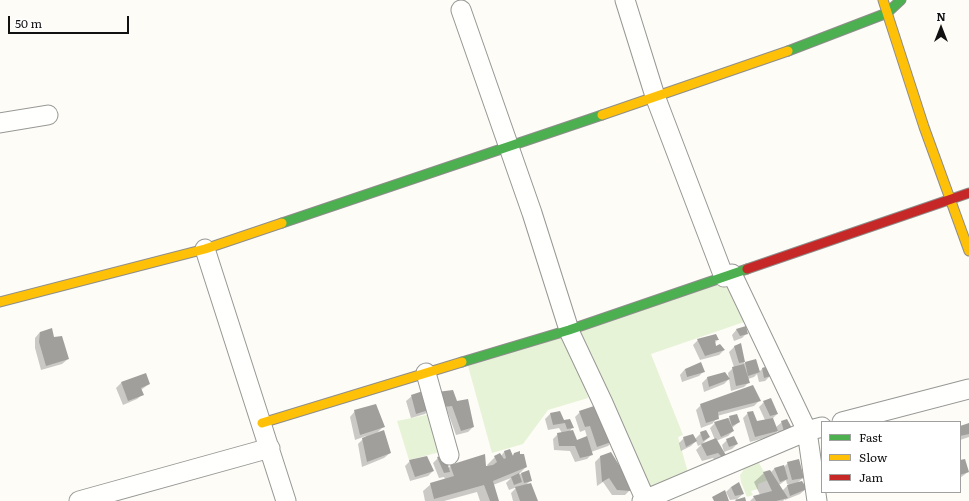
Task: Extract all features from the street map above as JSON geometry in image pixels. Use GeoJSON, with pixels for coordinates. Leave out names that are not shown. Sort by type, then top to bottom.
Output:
{"type":"FeatureCollection","features":[{"type":"Feature","properties":{"kind":"street"},"geometry":{"type":"LineString","coordinates":[[625,0],[655,96],[728,276],[814,429],[817,501]]}},
{"type":"Feature","properties":{"kind":"street"},"geometry":{"type":"LineString","coordinates":[[883,0],[924,127],[969,251]]}},
{"type":"Feature","properties":{"kind":"street"},"geometry":{"type":"LineString","coordinates":[[0,302],[205,249],[776,56],[887,13],[901,0]]}},
{"type":"Feature","properties":{"kind":"street"},"geometry":{"type":"LineString","coordinates":[[461,10],[532,212],[569,330],[644,501],[814,429]]}},
{"type":"Feature","properties":{"kind":"street"},"geometry":{"type":"LineString","coordinates":[[0,123],[48,115]]}},
{"type":"Feature","properties":{"kind":"street"},"geometry":{"type":"LineString","coordinates":[[262,423],[569,330],[969,193]]}},
{"type":"Feature","properties":{"kind":"street"},"geometry":{"type":"LineString","coordinates":[[205,249],[286,501]]}},
{"type":"Feature","properties":{"kind":"street"},"geometry":{"type":"LineString","coordinates":[[426,373],[449,455]]}},
{"type":"Feature","properties":{"kind":"street"},"geometry":{"type":"LineString","coordinates":[[846,421],[969,390]]}},
{"type":"Feature","properties":{"kind":"street"},"geometry":{"type":"LineString","coordinates":[[79,501],[270,448]]}},
{"type":"Feature","properties":{"kind":"green space"},"geometry":{"type":"Polygon","coordinates":[[[730,277],[747,321],[651,354],[683,435],[678,437],[689,476],[648,493],[574,332],[730,277]]]}},
{"type":"Feature","properties":{"kind":"green space"},"geometry":{"type":"Polygon","coordinates":[[[570,333],[588,398],[548,410],[523,444],[492,453],[468,366],[570,333]]]}},
{"type":"Feature","properties":{"kind":"green space"},"geometry":{"type":"Polygon","coordinates":[[[431,414],[444,451],[409,460],[397,421],[431,414]]]}},
{"type":"Feature","properties":{"kind":"green space"},"geometry":{"type":"Polygon","coordinates":[[[755,455],[768,480],[758,484],[758,489],[751,491],[753,495],[747,497],[740,475],[743,471],[742,465],[755,455]]]}},
{"type":"Feature","properties":{"kind":"building"},"geometry":{"type":"Polygon","coordinates":[[[746,326],[748,334],[740,336],[736,329],[746,326]]]}},
{"type":"Feature","properties":{"kind":"building"},"geometry":{"type":"Polygon","coordinates":[[[52,328],[54,337],[62,336],[69,359],[46,366],[39,342],[40,332],[52,328]]]}},
{"type":"Feature","properties":{"kind":"building"},"geometry":{"type":"Polygon","coordinates":[[[716,334],[719,340],[715,340],[716,346],[720,344],[725,350],[705,356],[697,339],[716,334]]]}},
{"type":"Feature","properties":{"kind":"building"},"geometry":{"type":"Polygon","coordinates":[[[741,343],[745,362],[739,363],[734,346],[741,343]]]}},
{"type":"Feature","properties":{"kind":"building"},"geometry":{"type":"Polygon","coordinates":[[[756,359],[760,372],[748,376],[745,362],[756,359]]]}},
{"type":"Feature","properties":{"kind":"building"},"geometry":{"type":"Polygon","coordinates":[[[701,362],[705,372],[687,377],[685,369],[701,362]]]}},
{"type":"Feature","properties":{"kind":"building"},"geometry":{"type":"Polygon","coordinates":[[[744,364],[750,383],[736,386],[732,367],[744,364]]]}},
{"type":"Feature","properties":{"kind":"building"},"geometry":{"type":"Polygon","coordinates":[[[765,367],[771,376],[764,378],[762,368],[765,367]]]}},
{"type":"Feature","properties":{"kind":"building"},"geometry":{"type":"Polygon","coordinates":[[[725,372],[730,379],[709,387],[707,377],[725,372]]]}},
{"type":"Feature","properties":{"kind":"building"},"geometry":{"type":"Polygon","coordinates":[[[146,373],[150,384],[141,388],[144,395],[128,401],[121,382],[146,373]]]}},
{"type":"Feature","properties":{"kind":"building"},"geometry":{"type":"Polygon","coordinates":[[[753,385],[761,401],[718,412],[719,419],[706,423],[700,404],[753,385]]]}},
{"type":"Feature","properties":{"kind":"building"},"geometry":{"type":"Polygon","coordinates":[[[426,390],[432,409],[416,414],[411,395],[426,390]]]}},
{"type":"Feature","properties":{"kind":"building"},"geometry":{"type":"Polygon","coordinates":[[[453,390],[457,401],[468,399],[474,427],[461,431],[452,406],[437,408],[437,392],[453,390]]]}},
{"type":"Feature","properties":{"kind":"building"},"geometry":{"type":"Polygon","coordinates":[[[771,398],[778,414],[770,416],[763,401],[771,398]]]}},
{"type":"Feature","properties":{"kind":"building"},"geometry":{"type":"Polygon","coordinates":[[[603,403],[614,441],[597,447],[590,426],[585,427],[579,411],[603,403]]]}},
{"type":"Feature","properties":{"kind":"building"},"geometry":{"type":"Polygon","coordinates":[[[376,404],[385,427],[360,435],[354,410],[376,404]]]}},
{"type":"Feature","properties":{"kind":"building"},"geometry":{"type":"Polygon","coordinates":[[[560,411],[564,420],[570,419],[574,428],[567,429],[565,423],[553,425],[550,413],[560,411]]]}},
{"type":"Feature","properties":{"kind":"building"},"geometry":{"type":"Polygon","coordinates":[[[753,411],[757,421],[773,418],[778,431],[755,437],[747,412],[753,411]]]}},
{"type":"Feature","properties":{"kind":"building"},"geometry":{"type":"Polygon","coordinates":[[[737,414],[740,422],[732,426],[729,416],[737,414]]]}},
{"type":"Feature","properties":{"kind":"building"},"geometry":{"type":"Polygon","coordinates":[[[728,418],[734,431],[721,437],[714,422],[728,418]]]}},
{"type":"Feature","properties":{"kind":"building"},"geometry":{"type":"Polygon","coordinates":[[[787,419],[794,432],[785,435],[781,421],[787,419]]]}},
{"type":"Feature","properties":{"kind":"building"},"geometry":{"type":"Polygon","coordinates":[[[969,423],[969,434],[961,436],[961,426],[969,423]]]}},
{"type":"Feature","properties":{"kind":"building"},"geometry":{"type":"Polygon","coordinates":[[[384,430],[391,453],[367,462],[362,438],[384,430]]]}},
{"type":"Feature","properties":{"kind":"building"},"geometry":{"type":"Polygon","coordinates":[[[573,430],[577,440],[587,436],[593,455],[580,458],[575,446],[559,446],[557,433],[573,430]]]}},
{"type":"Feature","properties":{"kind":"building"},"geometry":{"type":"Polygon","coordinates":[[[706,430],[710,437],[703,441],[700,432],[706,430]]]}},
{"type":"Feature","properties":{"kind":"building"},"geometry":{"type":"Polygon","coordinates":[[[693,434],[697,441],[686,447],[683,437],[693,434]]]}},
{"type":"Feature","properties":{"kind":"building"},"geometry":{"type":"Polygon","coordinates":[[[734,436],[738,444],[729,447],[726,439],[734,436]]]}},
{"type":"Feature","properties":{"kind":"building"},"geometry":{"type":"Polygon","coordinates":[[[716,438],[727,457],[724,459],[718,453],[707,456],[701,444],[716,438]]]}},
{"type":"Feature","properties":{"kind":"building"},"geometry":{"type":"Polygon","coordinates":[[[510,449],[513,456],[514,453],[520,451],[520,454],[524,454],[527,467],[493,481],[499,501],[490,501],[484,485],[434,499],[430,483],[454,476],[450,465],[485,454],[486,466],[493,465],[497,462],[494,456],[500,453],[504,459],[506,458],[504,451],[510,449]]]}},
{"type":"Feature","properties":{"kind":"building"},"geometry":{"type":"Polygon","coordinates":[[[611,452],[619,465],[624,465],[631,491],[617,490],[609,478],[602,482],[600,456],[611,452]]]}},
{"type":"Feature","properties":{"kind":"building"},"geometry":{"type":"Polygon","coordinates":[[[445,455],[450,472],[444,473],[437,457],[445,455]]]}},
{"type":"Feature","properties":{"kind":"building"},"geometry":{"type":"Polygon","coordinates":[[[427,456],[434,471],[415,477],[409,460],[427,456]]]}},
{"type":"Feature","properties":{"kind":"building"},"geometry":{"type":"Polygon","coordinates":[[[799,459],[804,478],[792,480],[787,462],[799,459]]]}},
{"type":"Feature","properties":{"kind":"building"},"geometry":{"type":"Polygon","coordinates":[[[965,459],[969,472],[961,475],[961,460],[965,459]]]}},
{"type":"Feature","properties":{"kind":"building"},"geometry":{"type":"Polygon","coordinates":[[[784,465],[788,479],[780,482],[774,468],[784,465]]]}},
{"type":"Feature","properties":{"kind":"building"},"geometry":{"type":"Polygon","coordinates":[[[529,470],[532,481],[524,483],[521,473],[529,470]]]}},
{"type":"Feature","properties":{"kind":"building"},"geometry":{"type":"Polygon","coordinates":[[[770,470],[788,498],[776,501],[756,501],[753,496],[772,491],[763,472],[770,470]]]}},
{"type":"Feature","properties":{"kind":"building"},"geometry":{"type":"Polygon","coordinates":[[[519,473],[522,482],[514,485],[511,477],[519,473]]]}},
{"type":"Feature","properties":{"kind":"building"},"geometry":{"type":"Polygon","coordinates":[[[802,481],[807,489],[790,496],[787,485],[802,481]]]}},
{"type":"Feature","properties":{"kind":"building"},"geometry":{"type":"Polygon","coordinates":[[[739,482],[744,494],[735,496],[731,487],[739,482]]]}},
{"type":"Feature","properties":{"kind":"building"},"geometry":{"type":"Polygon","coordinates":[[[531,483],[538,501],[520,501],[515,487],[531,483]]]}},
{"type":"Feature","properties":{"kind":"building"},"geometry":{"type":"Polygon","coordinates":[[[725,490],[729,501],[714,501],[712,497],[725,490]]]}},
{"type":"Feature","properties":{"kind":"building"},"geometry":{"type":"Polygon","coordinates":[[[745,497],[746,501],[735,500],[745,497]]]}},
{"type":"Feature","properties":{"kind":"traffic: fast"},"geometry":{"type":"LineString","coordinates":[[788,51],[887,13],[901,0]]}},
{"type":"Feature","properties":{"kind":"traffic: fast"},"geometry":{"type":"LineString","coordinates":[[282,223],[602,115]]}},
{"type":"Feature","properties":{"kind":"traffic: fast"},"geometry":{"type":"LineString","coordinates":[[462,362],[569,330],[747,269]]}},
{"type":"Feature","properties":{"kind":"traffic: slow"},"geometry":{"type":"LineString","coordinates":[[883,0],[924,127],[969,251]]}},
{"type":"Feature","properties":{"kind":"traffic: slow"},"geometry":{"type":"LineString","coordinates":[[602,115],[788,51]]}},
{"type":"Feature","properties":{"kind":"traffic: slow"},"geometry":{"type":"LineString","coordinates":[[0,302],[205,249],[282,223]]}},
{"type":"Feature","properties":{"kind":"traffic: slow"},"geometry":{"type":"LineString","coordinates":[[262,423],[462,362]]}},
{"type":"Feature","properties":{"kind":"traffic: jam"},"geometry":{"type":"LineString","coordinates":[[747,269],[969,193]]}}]}
